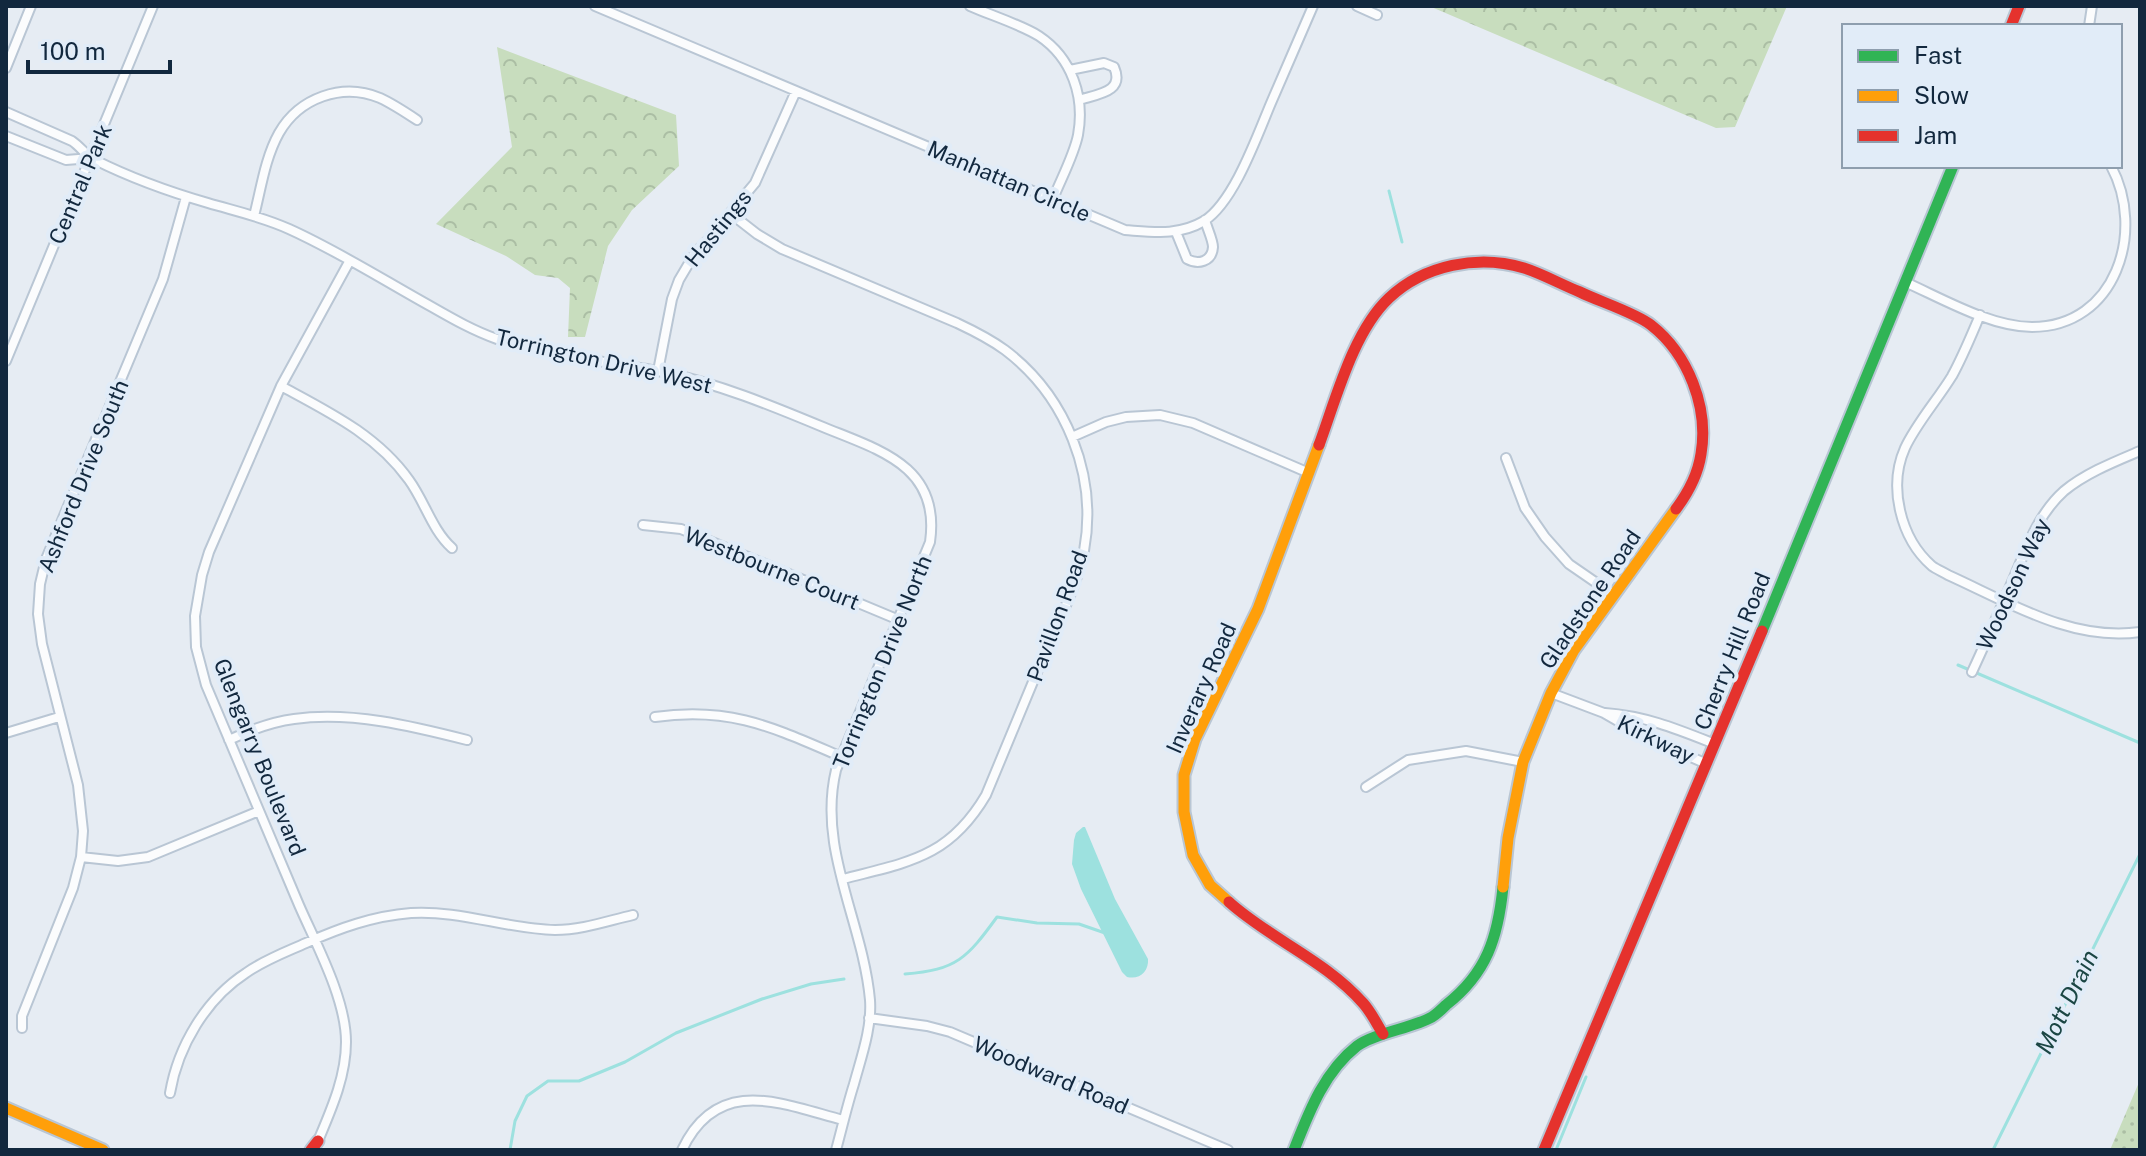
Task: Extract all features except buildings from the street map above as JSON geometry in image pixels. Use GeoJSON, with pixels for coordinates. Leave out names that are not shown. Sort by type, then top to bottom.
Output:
{"type":"FeatureCollection","features":[{"type":"Feature","properties":{"kind":"street"},"geometry":{"type":"LineString","coordinates":[[6,68],[10,50],[31,6]]}},
{"type":"Feature","properties":{"kind":"street","name":"Central Park"},"geometry":{"type":"LineString","coordinates":[[6,361],[153,6]]}},
{"type":"Feature","properties":{"kind":"street","name":"Manhattan Circle"},"geometry":{"type":"LineString","coordinates":[[595,6],[1125,230],[1162,233],[1176,232],[1205,220],[1225,200],[1247,160],[1313,6]]}},
{"type":"Feature","properties":{"kind":"street"},"geometry":{"type":"LineString","coordinates":[[970,6],[1039,37],[1063,59],[1070,70],[1079,100],[1078,136],[1053,199]]}},
{"type":"Feature","properties":{"kind":"street"},"geometry":{"type":"LineString","coordinates":[[1357,6],[1377,15]]}},
{"type":"Feature","properties":{"kind":"street"},"geometry":{"type":"LineString","coordinates":[[1070,70],[1104,63],[1117,71],[1117,81],[1112,88],[1079,100]]}},
{"type":"Feature","properties":{"kind":"street","name":"Hastings"},"geometry":{"type":"LineString","coordinates":[[658,371],[672,299],[679,280],[695,253],[724,224],[763,168],[796,91]]}},
{"type":"Feature","properties":{"kind":"street"},"geometry":{"type":"LineString","coordinates":[[254,216],[279,133],[292,115],[309,102],[331,93],[355,92],[380,98],[417,120]]}},
{"type":"Feature","properties":{"kind":"street"},"geometry":{"type":"LineString","coordinates":[[6,112],[72,141],[91,158]]}},
{"type":"Feature","properties":{"kind":"street"},"geometry":{"type":"LineString","coordinates":[[6,136],[66,160],[91,158]]}},
{"type":"Feature","properties":{"kind":"street","name":"Torrington Drive West"},"geometry":{"type":"LineString","coordinates":[[91,158],[186,197],[289,229],[462,324],[498,340],[658,371],[719,386],[760,401],[895,459],[909,470],[928,501]]}},
{"type":"Feature","properties":{"kind":"street","name":"Cherry Hill Road"},"geometry":{"type":"LineString","coordinates":[[1544,1150],[1952,168]]}},
{"type":"Feature","properties":{"kind":"street"},"geometry":{"type":"LineString","coordinates":[[1905,282],[2012,326],[2043,327],[2084,312],[2106,292],[2123,268],[2131,237],[2129,203],[2112,168]]}},
{"type":"Feature","properties":{"kind":"street","name":"Ashford Drive South"},"geometry":{"type":"LineString","coordinates":[[22,1028],[22,1016],[73,888],[81,857],[83,831],[81,803],[39,625],[43,572],[163,279],[186,197]]}},
{"type":"Feature","properties":{"kind":"street","name":"Pavillon Road"},"geometry":{"type":"LineString","coordinates":[[730,213],[782,249],[957,323],[994,342],[1019,361],[1059,409],[1081,466],[1087,500],[1086,533],[1072,589],[986,795],[963,828],[933,851],[908,862],[843,879]]}},
{"type":"Feature","properties":{"kind":"street"},"geometry":{"type":"LineString","coordinates":[[1176,232],[1187,259],[1201,263],[1209,258],[1213,248],[1205,220]]}},
{"type":"Feature","properties":{"kind":"street","name":"Glengarry Boulevard"},"geometry":{"type":"LineString","coordinates":[[315,1147],[342,1077],[346,1040],[340,1001],[206,685],[199,664],[195,634],[196,600],[209,552],[281,386],[349,262]]}},
{"type":"Feature","properties":{"kind":"street","name":"Gladstone Road"},"geometry":{"type":"LineString","coordinates":[[1294,1150],[1311,1108],[1331,1073],[1359,1044],[1432,1017],[1464,991],[1488,957],[1500,920],[1508,838],[1523,762],[1551,693],[1574,650],[1688,493],[1701,455],[1702,420],[1692,379],[1675,347],[1649,323],[1524,268],[1489,262],[1455,264],[1422,275],[1390,297],[1376,312],[1359,338],[1309,473]]}},
{"type":"Feature","properties":{"kind":"street"},"geometry":{"type":"LineString","coordinates":[[1980,315],[1950,378],[1905,447],[1897,476],[1897,499],[1903,522],[1917,548],[1932,566],[2004,601],[2085,632],[2140,632]]}},
{"type":"Feature","properties":{"kind":"street"},"geometry":{"type":"LineString","coordinates":[[281,386],[345,421],[378,445],[410,480],[441,538],[452,548]]}},
{"type":"Feature","properties":{"kind":"street"},"geometry":{"type":"LineString","coordinates":[[1072,437],[1106,422],[1160,415],[1193,423],[1309,473]]}},
{"type":"Feature","properties":{"kind":"street","name":"Woodson Way"},"geometry":{"type":"LineString","coordinates":[[1972,672],[2035,529],[2055,500],[2087,475],[2140,451]]}},
{"type":"Feature","properties":{"kind":"street"},"geometry":{"type":"LineString","coordinates":[[1506,458],[1525,508],[1545,537],[1569,564],[1614,595]]}},
{"type":"Feature","properties":{"kind":"street","name":"Inverary Road"},"geometry":{"type":"LineString","coordinates":[[1309,473],[1258,609],[1195,739],[1184,775],[1184,812],[1193,855],[1210,885],[1243,915],[1337,978],[1364,1004],[1383,1034]]}},
{"type":"Feature","properties":{"kind":"street","name":"Torrington Drive North"},"geometry":{"type":"LineString","coordinates":[[836,1150],[863,1051],[870,1004],[867,977],[833,842],[830,811],[833,782],[930,542],[928,501]]}},
{"type":"Feature","properties":{"kind":"street","name":"Westbourne Court"},"geometry":{"type":"LineString","coordinates":[[643,525],[681,529],[899,620]]}},
{"type":"Feature","properties":{"kind":"street","name":"Kirkway"},"geometry":{"type":"LineString","coordinates":[[1551,693],[1604,713],[1649,739],[1707,764]]}},
{"type":"Feature","properties":{"kind":"street"},"geometry":{"type":"LineString","coordinates":[[655,717],[692,713],[736,718],[783,731],[842,757]]}},
{"type":"Feature","properties":{"kind":"street","name":"Kirkway"},"geometry":{"type":"LineString","coordinates":[[1604,713],[1633,715],[1661,722],[1715,744]]}},
{"type":"Feature","properties":{"kind":"street"},"geometry":{"type":"LineString","coordinates":[[6,733],[59,717]]}},
{"type":"Feature","properties":{"kind":"street"},"geometry":{"type":"LineString","coordinates":[[229,740],[274,722],[317,717],[374,721],[467,740]]}},
{"type":"Feature","properties":{"kind":"street"},"geometry":{"type":"LineString","coordinates":[[1366,787],[1408,760],[1466,751],[1523,762]]}},
{"type":"Feature","properties":{"kind":"street"},"geometry":{"type":"LineString","coordinates":[[81,857],[118,861],[148,857],[259,811]]}},
{"type":"Feature","properties":{"kind":"street"},"geometry":{"type":"LineString","coordinates":[[170,1093],[188,1039],[212,1003],[245,973],[314,939],[363,921],[410,913],[451,914],[552,930],[578,928],[633,915]]}},
{"type":"Feature","properties":{"kind":"street","name":"Woodward Road"},"geometry":{"type":"LineString","coordinates":[[869,1018],[950,1032],[1228,1150]]}},
{"type":"Feature","properties":{"kind":"street"},"geometry":{"type":"LineString","coordinates":[[682,1150],[692,1132],[709,1115],[739,1101],[775,1102],[843,1120]]}},
{"type":"Feature","properties":{"kind":"street"},"geometry":{"type":"LineString","coordinates":[[6,1108],[103,1150]]}},
{"type":"Feature","properties":{"kind":"green space"},"geometry":{"type":"Polygon","coordinates":[[[1429,6],[1787,6],[1735,127],[1716,128],[1429,6]]]}},
{"type":"Feature","properties":{"kind":"green space"},"geometry":{"type":"Polygon","coordinates":[[[497,47],[676,115],[679,166],[632,210],[608,246],[585,337],[568,337],[570,288],[558,278],[535,275],[506,256],[436,224],[512,147],[497,47]]]}},
{"type":"Feature","properties":{"kind":"green space"},"geometry":{"type":"Polygon","coordinates":[[[2140,1080],[2140,1150],[2110,1150],[2140,1080]]]}},
{"type":"Feature","properties":{"kind":"shaded area"},"geometry":{"type":"Polygon","coordinates":[[[1083,827],[1115,899],[1148,959],[1147,967],[1140,976],[1127,977],[1122,972],[1081,889],[1072,864],[1076,833],[1083,827]]]}},
{"type":"Feature","properties":{"kind":"waterway"},"geometry":{"type":"LineString","coordinates":[[1389,191],[1402,242]]}},
{"type":"Feature","properties":{"kind":"waterway"},"geometry":{"type":"LineString","coordinates":[[1958,665],[2140,743]]}},
{"type":"Feature","properties":{"kind":"waterway","name":"Mott Drain"},"geometry":{"type":"LineString","coordinates":[[1993,1150],[2140,854]]}},
{"type":"Feature","properties":{"kind":"waterway"},"geometry":{"type":"LineString","coordinates":[[905,974],[937,969],[959,959],[977,943],[997,917],[1037,923],[1079,924],[1105,933]]}},
{"type":"Feature","properties":{"kind":"waterway"},"geometry":{"type":"LineString","coordinates":[[510,1150],[515,1121],[527,1096],[548,1081],[579,1081],[625,1062],[676,1033],[762,999],[811,984],[844,979]]}},
{"type":"Feature","properties":{"kind":"waterway"},"geometry":{"type":"LineString","coordinates":[[1556,1150],[1586,1077]]}},
{"type":"Feature","properties":{"kind":"traffic: fast"},"geometry":{"type":"LineString","coordinates":[[1762,631],[1952,168]]}},
{"type":"Feature","properties":{"kind":"traffic: fast"},"geometry":{"type":"LineString","coordinates":[[1294,1150],[1319,1094],[1345,1056],[1364,1041],[1432,1017],[1472,980],[1494,938],[1503,887]]}},
{"type":"Feature","properties":{"kind":"traffic: slow"},"geometry":{"type":"LineString","coordinates":[[1229,902],[1210,885],[1193,855],[1184,812],[1184,775],[1195,739],[1258,609],[1319,445]]}},
{"type":"Feature","properties":{"kind":"traffic: slow"},"geometry":{"type":"LineString","coordinates":[[1503,887],[1508,838],[1523,762],[1551,693],[1574,650],[1676,509]]}},
{"type":"Feature","properties":{"kind":"traffic: slow"},"geometry":{"type":"LineString","coordinates":[[6,1108],[103,1150]]}},
{"type":"Feature","properties":{"kind":"traffic: jam"},"geometry":{"type":"LineString","coordinates":[[2012,24],[2019,6]]}},
{"type":"Feature","properties":{"kind":"traffic: jam"},"geometry":{"type":"LineString","coordinates":[[1319,445],[1356,347],[1376,312],[1389,298],[1418,277],[1452,265],[1506,264],[1538,273],[1636,316],[1651,325],[1676,351],[1693,383],[1703,436],[1695,476],[1676,509]]}},
{"type":"Feature","properties":{"kind":"traffic: jam"},"geometry":{"type":"LineString","coordinates":[[1544,1150],[1762,631]]}},
{"type":"Feature","properties":{"kind":"traffic: jam"},"geometry":{"type":"LineString","coordinates":[[1229,902],[1332,974],[1366,1007],[1383,1034]]}},
{"type":"Feature","properties":{"kind":"traffic: jam"},"geometry":{"type":"LineString","coordinates":[[311,1150],[318,1141]]}}]}
